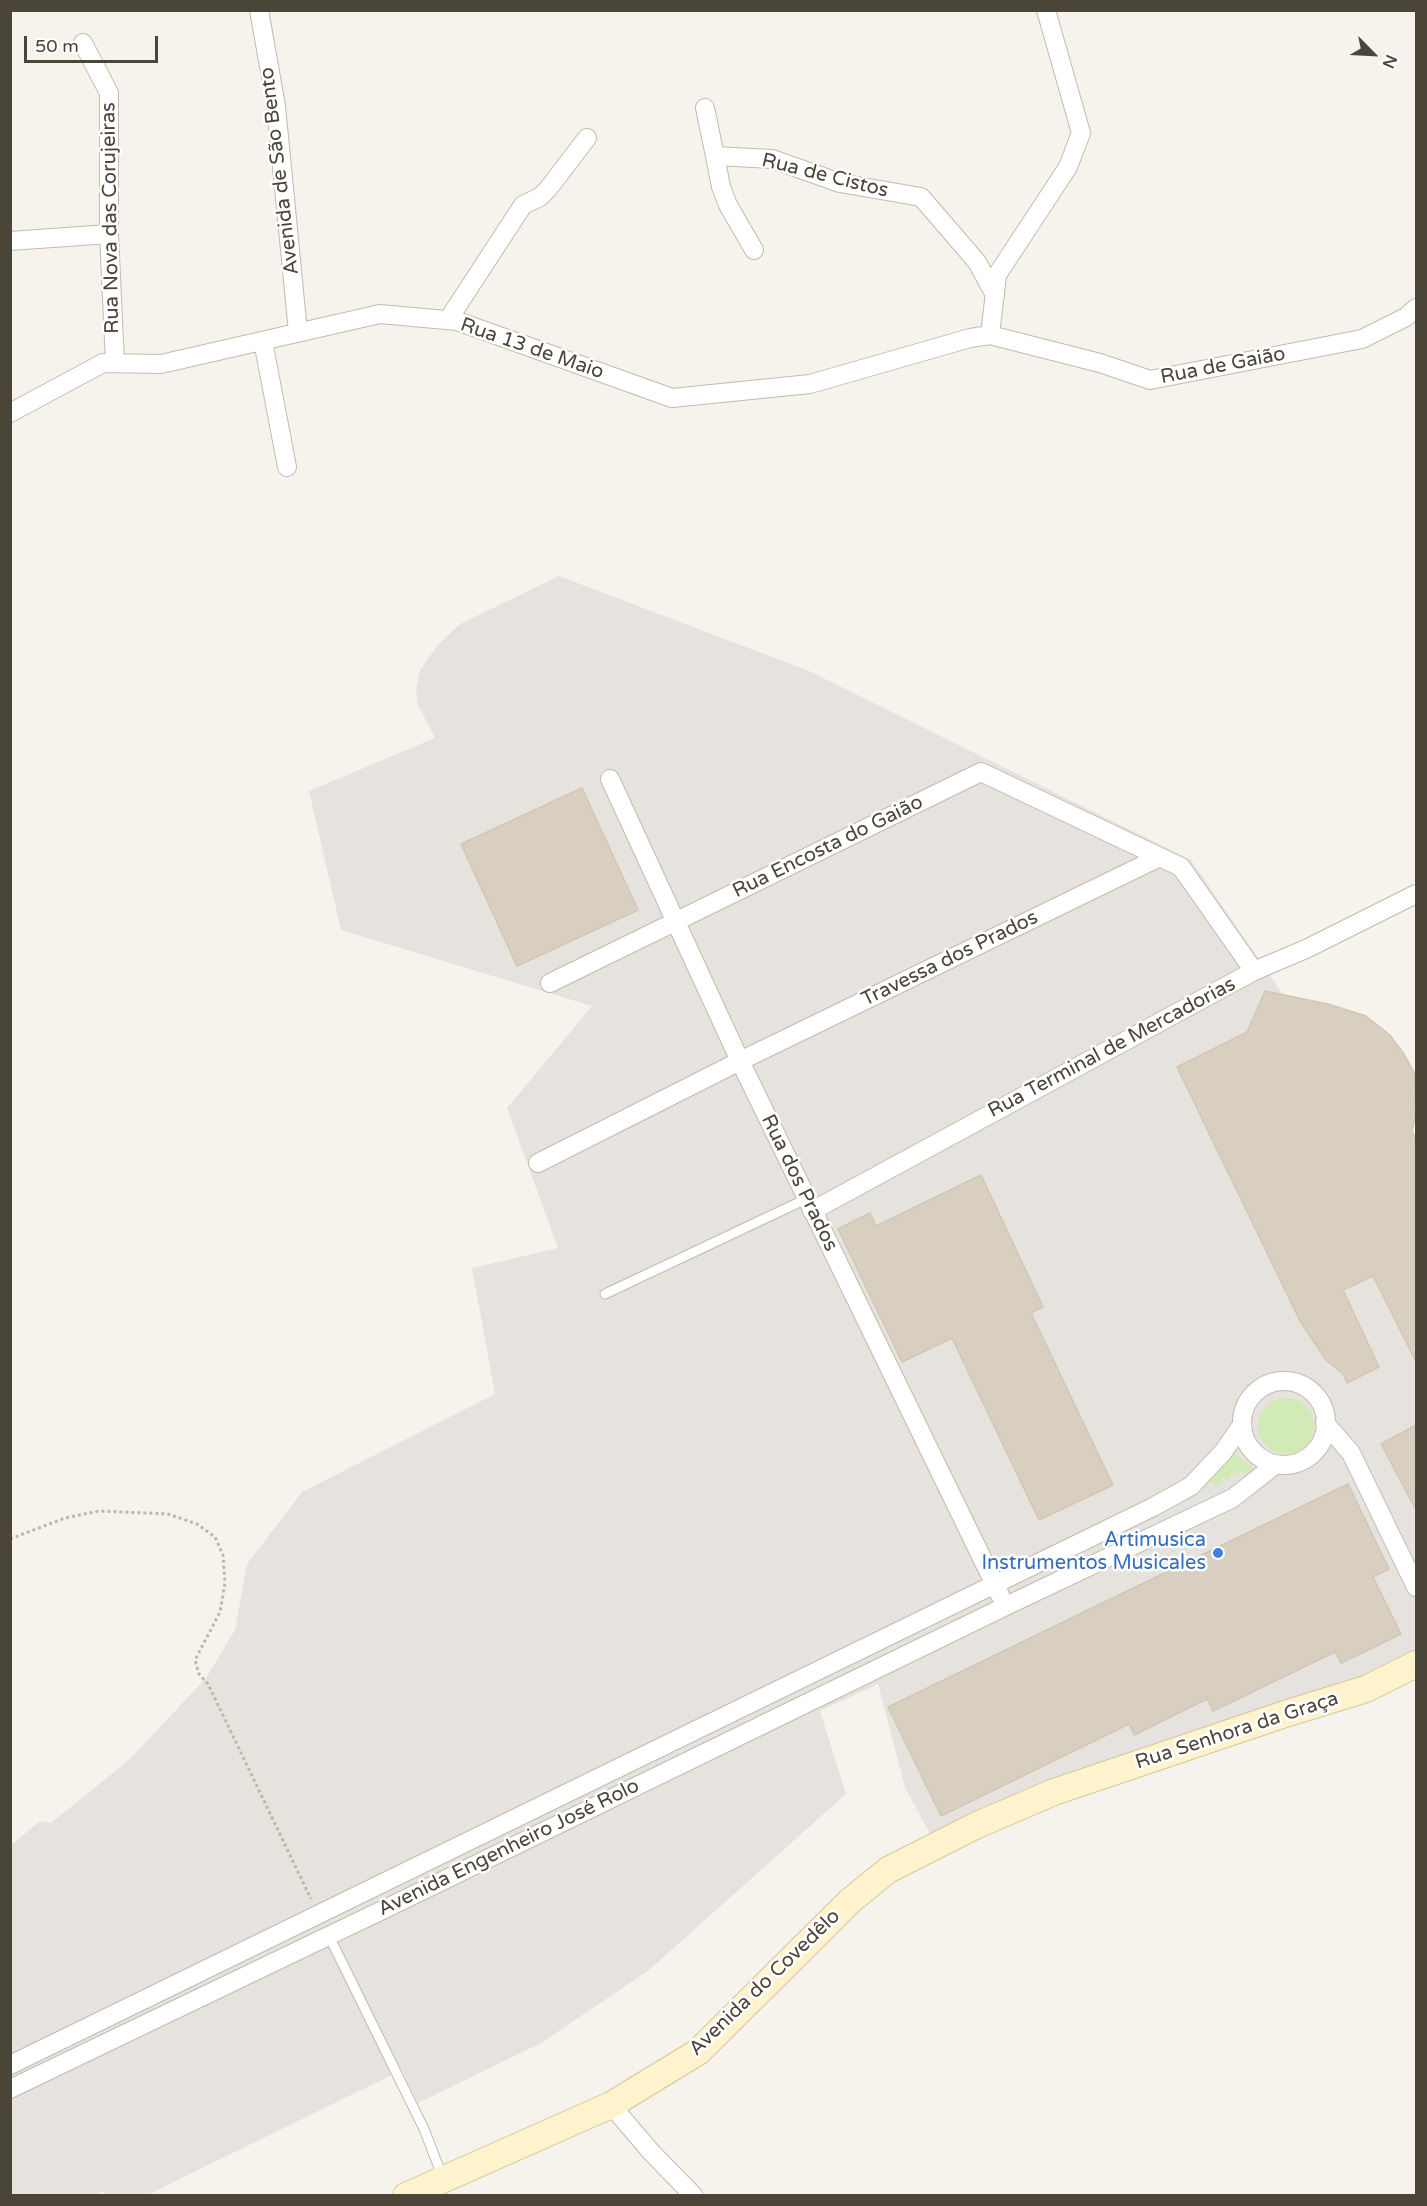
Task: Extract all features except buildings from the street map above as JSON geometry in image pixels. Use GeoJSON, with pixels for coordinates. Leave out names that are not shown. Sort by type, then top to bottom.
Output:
{"type":"FeatureCollection","features":[{"type":"Feature","properties":{"kind":"street","name":"Avenida de São Bento"},"geometry":{"type":"LineString","coordinates":[[259,10],[276,106],[298,332]]}},
{"type":"Feature","properties":{"kind":"street"},"geometry":{"type":"LineString","coordinates":[[990,335],[997,275],[1068,168],[1081,133],[1046,10]]}},
{"type":"Feature","properties":{"kind":"street","name":"Rua Nova das Corujeiras"},"geometry":{"type":"LineString","coordinates":[[83,43],[109,93],[108,234],[115,363]]}},
{"type":"Feature","properties":{"kind":"street"},"geometry":{"type":"LineString","coordinates":[[705,108],[721,187],[728,205],[754,250]]}},
{"type":"Feature","properties":{"kind":"street"},"geometry":{"type":"LineString","coordinates":[[448,320],[523,205],[540,197],[548,189],[587,138]]}},
{"type":"Feature","properties":{"kind":"street","name":"Rua de Cistos"},"geometry":{"type":"LineString","coordinates":[[715,156],[772,159],[840,183],[921,197],[976,262],[995,295]]}},
{"type":"Feature","properties":{"kind":"street"},"geometry":{"type":"LineString","coordinates":[[10,240],[108,234]]}},
{"type":"Feature","properties":{"kind":"street","name":"Rua de Gaião"},"geometry":{"type":"LineString","coordinates":[[990,335],[1100,363],[1150,380],[1362,339],[1406,317],[1416,308]]}},
{"type":"Feature","properties":{"kind":"street","name":"Rua 13 de Maio"},"geometry":{"type":"LineString","coordinates":[[10,413],[102,363],[161,364],[380,314],[457,321],[672,398],[810,384],[970,338],[990,335]]}},
{"type":"Feature","properties":{"kind":"street"},"geometry":{"type":"LineString","coordinates":[[263,340],[287,467]]}},
{"type":"Feature","properties":{"kind":"street","name":"Rua Encosta do Gaião"},"geometry":{"type":"LineString","coordinates":[[550,983],[981,772],[1160,857]]}},
{"type":"Feature","properties":{"kind":"street","name":"Rua dos Prados"},"geometry":{"type":"LineString","coordinates":[[610,779],[740,1061],[995,1583]]}},
{"type":"Feature","properties":{"kind":"street"},"geometry":{"type":"LineString","coordinates":[[1160,857],[1181,867],[1254,971]]}},
{"type":"Feature","properties":{"kind":"street","name":"Travessa dos Prados"},"geometry":{"type":"LineString","coordinates":[[538,1163],[740,1061],[1160,857]]}},
{"type":"Feature","properties":{"kind":"street","name":"Rua Terminal de Mercadorias"},"geometry":{"type":"LineString","coordinates":[[809,1205],[1254,971],[1306,949],[1416,894]]}},
{"type":"Feature","properties":{"kind":"street","name":"Avenida Engenheiro José Rolo"},"geometry":{"type":"LineString","coordinates":[[10,2065],[1191,1486],[1223,1452],[1242,1425],[1243,1412],[1249,1400],[1258,1390],[1270,1384],[1282,1381],[1296,1383],[1312,1393],[1323,1410],[1324,1435],[1310,1456],[1300,1462],[1275,1465],[1233,1498],[10,2089]]}},
{"type":"Feature","properties":{"kind":"street","name":"Avenida Engenheiro José Rolo"},"geometry":{"type":"LineString","coordinates":[[1325,1423],[1352,1453],[1416,1587]]}},
{"type":"Feature","properties":{"kind":"street"},"geometry":{"type":"LineString","coordinates":[[1242,1425],[1244,1439],[1252,1451],[1262,1460],[1275,1465]]}},
{"type":"Feature","properties":{"kind":"street"},"geometry":{"type":"LineString","coordinates":[[995,1583],[1006,1606]]}},
{"type":"Feature","properties":{"kind":"street","name":"Rua Senhora da Graça"},"geometry":{"type":"LineString","coordinates":[[1054,1792],[1366,1689],[1416,1664]]}},
{"type":"Feature","properties":{"kind":"street","name":"Avenida do Covedêlo"},"geometry":{"type":"LineString","coordinates":[[412,2194],[443,2178],[611,2105],[698,2052],[850,1901],[888,1870],[975,1826],[1054,1792]]}},
{"type":"Feature","properties":{"kind":"street"},"geometry":{"type":"LineString","coordinates":[[611,2105],[694,2196]]}},
{"type":"Feature","properties":{"kind":"lane"},"geometry":{"type":"LineString","coordinates":[[605,1294],[809,1205]]}},
{"type":"Feature","properties":{"kind":"lane"},"geometry":{"type":"LineString","coordinates":[[329,1936],[424,2129],[443,2178]]}},
{"type":"Feature","properties":{"kind":"path"},"geometry":{"type":"LineString","coordinates":[[10,1539],[65,1518],[99,1511],[168,1514],[197,1524],[215,1537],[223,1555],[225,1584],[220,1612],[195,1660],[199,1674],[208,1684],[318,1914]]}},
{"type":"Feature","properties":{"kind":"shaded area"},"geometry":{"type":"Polygon","coordinates":[[[559,576],[809,671],[1191,860],[1284,996],[1328,1004],[1366,1016],[1386,1032],[1404,1054],[1415,1074],[1416,1090],[1416,1114],[1412,1131],[1416,1140],[1416,1653],[1358,1679],[931,1836],[905,1787],[878,1684],[820,1711],[846,1794],[649,1970],[541,2043],[418,2103],[402,2070],[147,2195],[105,2195],[103,2191],[94,2195],[11,2196],[11,1845],[40,1821],[51,1823],[129,1760],[206,1678],[235,1630],[247,1564],[302,1492],[495,1394],[472,1268],[558,1248],[507,1108],[592,1006],[341,930],[309,791],[435,738],[418,705],[416,689],[420,670],[437,646],[460,624],[559,576]]]}},
{"type":"Feature","properties":{"kind":"shaded area"},"geometry":{"type":"Polygon","coordinates":[[[1238,996],[1242,1003],[859,1205],[854,1197],[1238,996]]]}},
{"type":"Feature","properties":{"kind":"shaded area"},"geometry":{"type":"Polygon","coordinates":[[[1239,1470],[1246,1473],[1241,1483],[1063,1571],[1060,1563],[1194,1497],[1199,1486],[1206,1488],[1209,1482],[1220,1486],[1223,1478],[1229,1481],[1231,1474],[1237,1476],[1239,1470]]]}},
{"type":"Feature","properties":{"kind":"shaded area"},"geometry":{"type":"Polygon","coordinates":[[[946,1618],[940,1631],[850,1675],[857,1661],[946,1618]]]}},
{"type":"Feature","properties":{"kind":"shaded area"},"geometry":{"type":"Polygon","coordinates":[[[843,1668],[836,1682],[741,1728],[748,1714],[843,1668]]]}},
{"type":"Feature","properties":{"kind":"shaded area"},"geometry":{"type":"Polygon","coordinates":[[[730,1722],[723,1736],[639,1776],[651,1761],[730,1722]]]}},
{"type":"Feature","properties":{"kind":"shaded area"},"geometry":{"type":"Polygon","coordinates":[[[632,1771],[635,1777],[638,1777],[535,1827],[537,1823],[533,1818],[632,1771]]]}},
{"type":"Feature","properties":{"kind":"shaded area"},"geometry":{"type":"Polygon","coordinates":[[[423,1871],[413,1887],[356,1915],[364,1899],[423,1871]]]}},
{"type":"Feature","properties":{"kind":"shaded area"},"geometry":{"type":"Polygon","coordinates":[[[273,1947],[267,1959],[221,1981],[228,1968],[273,1947]]]}},
{"type":"Feature","properties":{"kind":"shaded area"},"geometry":{"type":"Polygon","coordinates":[[[212,1976],[207,1988],[102,2038],[102,2031],[98,2029],[212,1976]]]}},
{"type":"Feature","properties":{"kind":"shaded area"},"geometry":{"type":"Polygon","coordinates":[[[98,2029],[91,2044],[18,2079],[23,2066],[98,2029]]]}},
{"type":"Feature","properties":{"kind":"green space"},"geometry":{"type":"Polygon","coordinates":[[[1286,1398],[1297,1400],[1306,1406],[1312,1415],[1314,1426],[1312,1437],[1306,1446],[1297,1452],[1286,1454],[1275,1452],[1266,1446],[1260,1437],[1258,1426],[1260,1415],[1266,1406],[1275,1400],[1286,1398]]]}},
{"type":"Feature","properties":{"kind":"green space"},"geometry":{"type":"Polygon","coordinates":[[[1228,1453],[1234,1453],[1252,1467],[1254,1472],[1241,1483],[1237,1476],[1214,1487],[1199,1486],[1228,1453]]]}},
{"type":"Feature","properties":{"kind":"place","name":"Artimusica Instrumentos Musicales"},"geometry":{"type":"Point","coordinates":[1218,1553]}}]}
